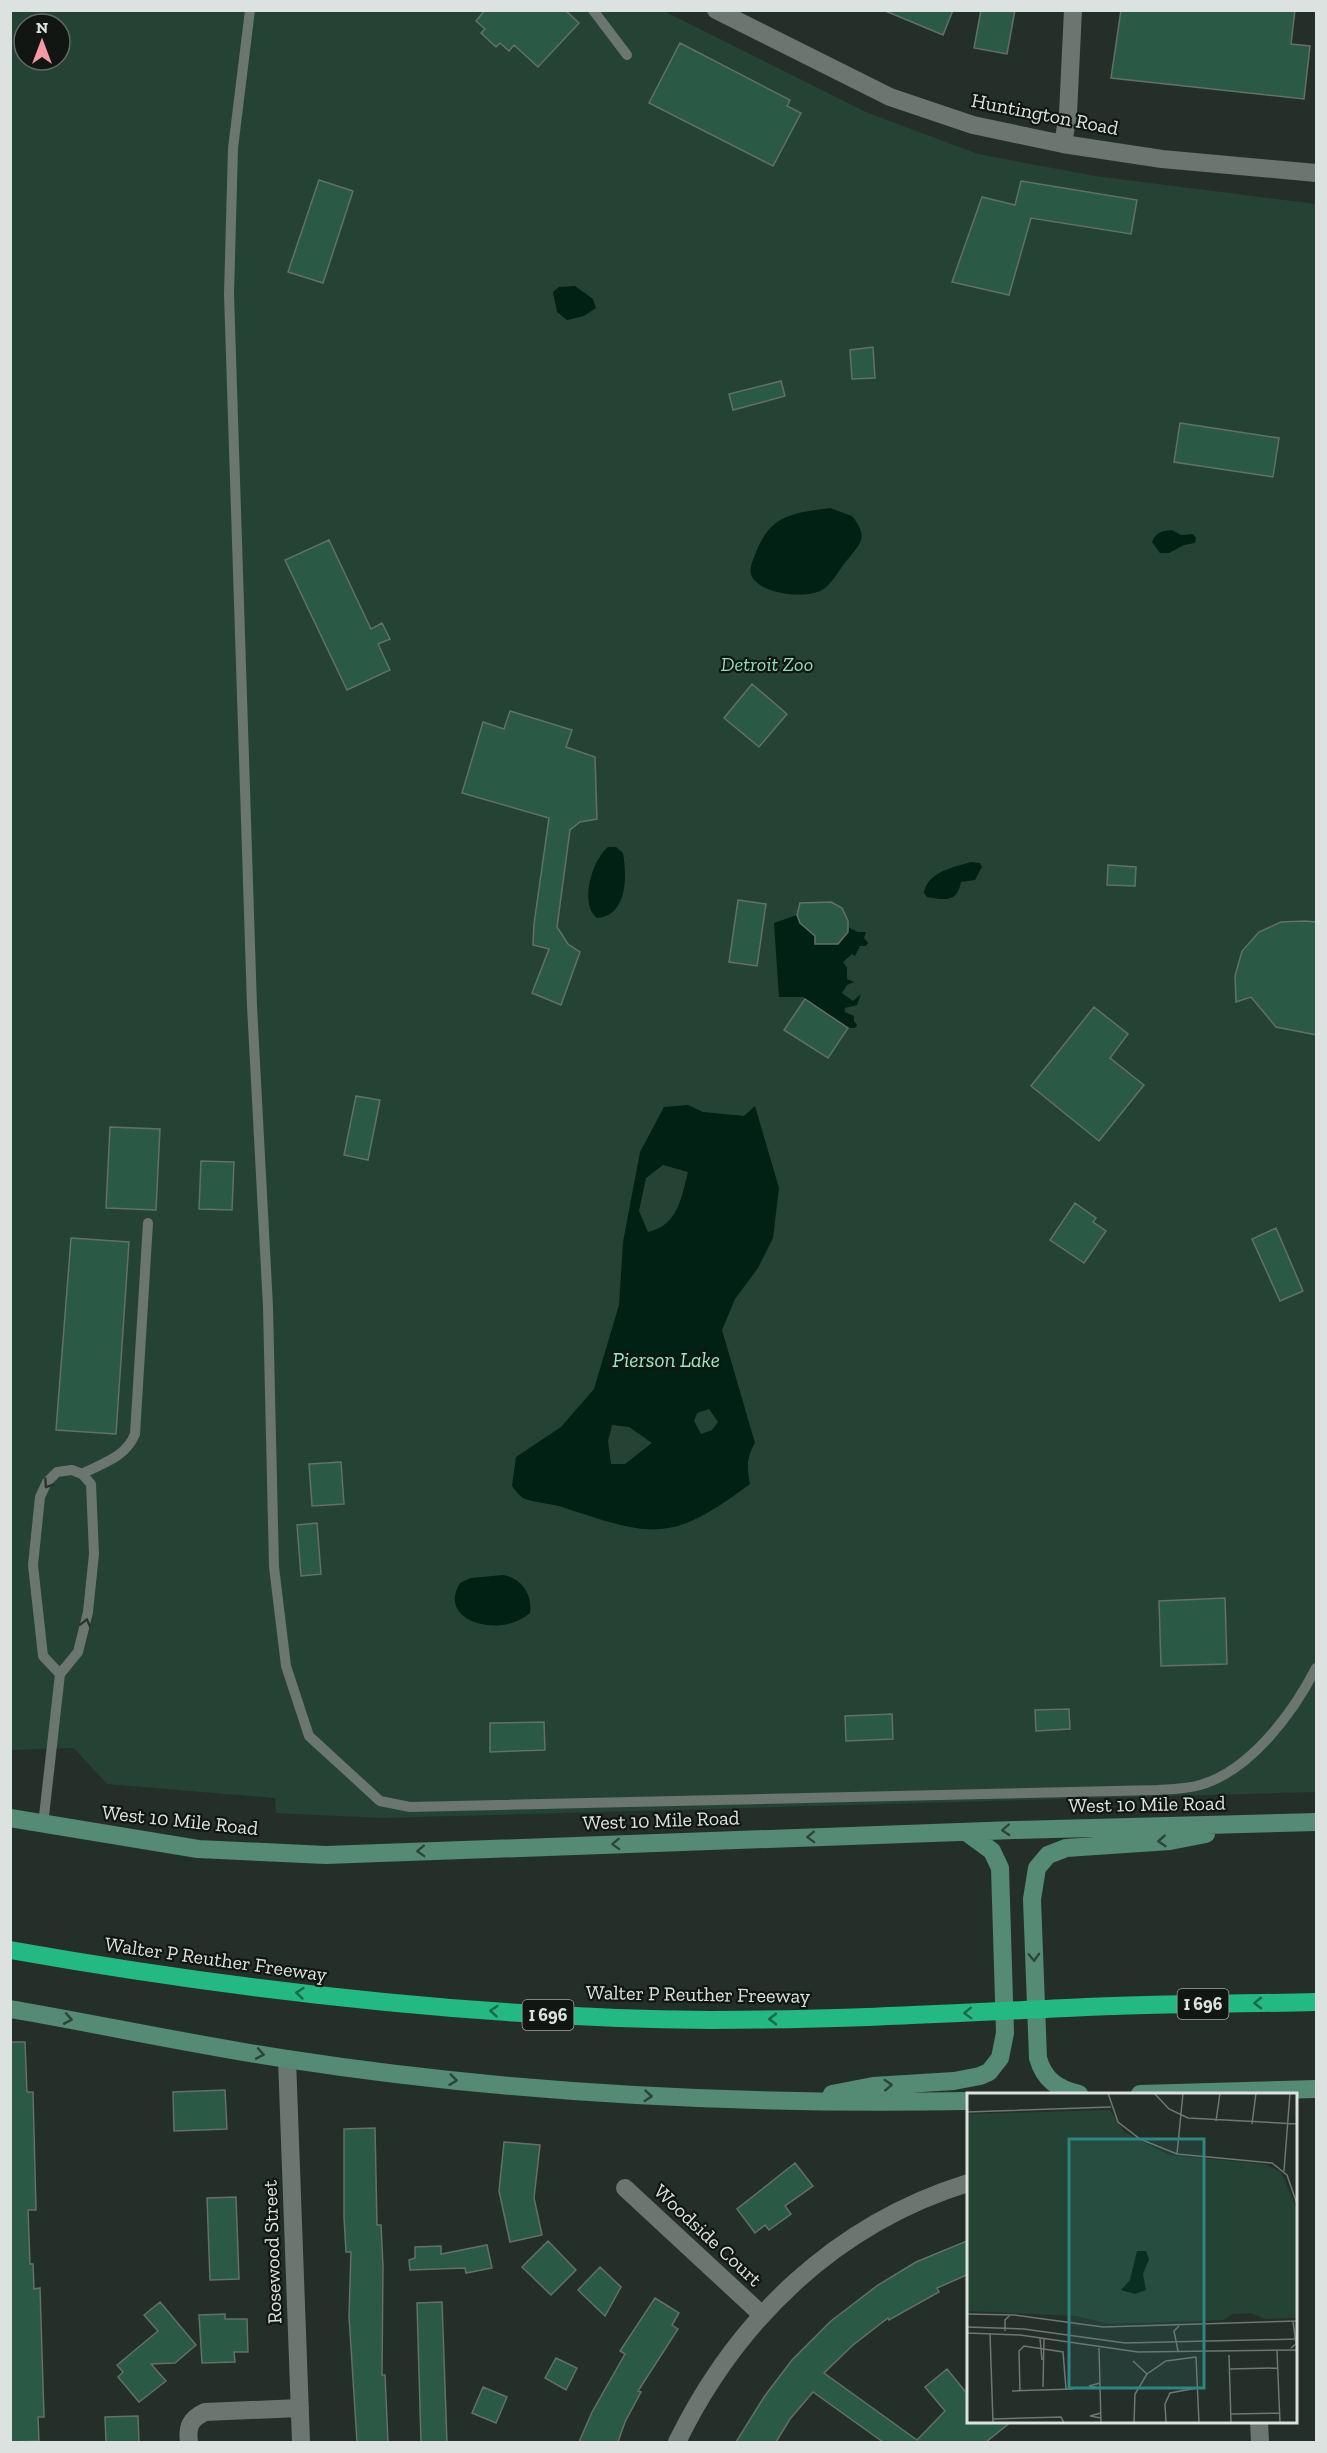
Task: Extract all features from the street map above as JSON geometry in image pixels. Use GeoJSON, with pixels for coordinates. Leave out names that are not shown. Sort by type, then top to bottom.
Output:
{"type":"FeatureCollection","features":[{"type":"Feature","properties":{"kind":"highway","name":"Walter P Reuther Freeway"},"geometry":{"type":"LineString","coordinates":[[10,1950],[276,1991],[449,2008],[555,2015],[710,2020],[798,2019],[1089,2007],[1317,2002]]}},
{"type":"Feature","properties":{"kind":"main road","name":"West 10 Mile Road"},"geometry":{"type":"LineString","coordinates":[[10,1818],[198,1849],[326,1855],[1317,1822]]}},
{"type":"Feature","properties":{"kind":"main road"},"geometry":{"type":"LineString","coordinates":[[1076,2093],[1062,2089],[1047,2078],[1037,2051],[1032,1899],[1037,1868],[1055,1852],[1078,1846],[1170,1841],[1261,1824]]}},
{"type":"Feature","properties":{"kind":"main road"},"geometry":{"type":"LineString","coordinates":[[789,2102],[873,2086],[970,2079],[989,2072],[1002,2052],[1005,2033],[1002,1901],[997,1859],[985,1843],[966,1832]]}},
{"type":"Feature","properties":{"kind":"main road"},"geometry":{"type":"LineString","coordinates":[[10,2009],[287,2059],[486,2083],[680,2098],[789,2102],[967,2101]]}},
{"type":"Feature","properties":{"kind":"main road"},"geometry":{"type":"LineString","coordinates":[[1248,2093],[1317,2090]]}},
{"type":"Feature","properties":{"kind":"street","name":"Huntington Road"},"geometry":{"type":"LineString","coordinates":[[716,10],[890,97],[972,124],[1063,144],[1162,159],[1317,173]]}},
{"type":"Feature","properties":{"kind":"street"},"geometry":{"type":"LineString","coordinates":[[1063,144],[1068,114],[1073,10]]}},
{"type":"Feature","properties":{"kind":"street","name":"Rosewood Street"},"geometry":{"type":"LineString","coordinates":[[287,2059],[301,2442]]}},
{"type":"Feature","properties":{"kind":"street"},"geometry":{"type":"LineString","coordinates":[[677,2442],[723,2365],[761,2314],[802,2274],[845,2241],[897,2210],[967,2184]]}},
{"type":"Feature","properties":{"kind":"street","name":"Woodside Court"},"geometry":{"type":"LineString","coordinates":[[625,2188],[761,2314]]}},
{"type":"Feature","properties":{"kind":"street"},"geometry":{"type":"LineString","coordinates":[[189,2442],[189,2426],[196,2416],[205,2412],[300,2408]]}},
{"type":"Feature","properties":{"kind":"street"},"geometry":{"type":"LineString","coordinates":[[1259,2423],[1260,2442]]}},
{"type":"Feature","properties":{"kind":"lane"},"geometry":{"type":"LineString","coordinates":[[250,10],[233,148],[229,294],[252,1006],[268,1308],[274,1568],[286,1666],[309,1736],[380,1801],[410,1807],[1158,1790],[1200,1786],[1241,1764],[1264,1743],[1317,1668]]}},
{"type":"Feature","properties":{"kind":"lane"},"geometry":{"type":"LineString","coordinates":[[593,10],[627,55]]}},
{"type":"Feature","properties":{"kind":"lane"},"geometry":{"type":"LineString","coordinates":[[82,1474],[122,1454],[130,1446],[135,1434],[148,1223]]}},
{"type":"Feature","properties":{"kind":"lane"},"geometry":{"type":"LineString","coordinates":[[43,1825],[60,1674],[78,1652],[88,1612],[94,1554],[92,1484],[82,1474],[72,1470],[57,1473],[47,1482],[40,1497],[36,1531],[34,1590],[43,1656],[60,1674]]}},
{"type":"Feature","properties":{"kind":"green space","name":"Detroit Zoo"},"geometry":{"type":"Polygon","coordinates":[[[11,11],[664,11],[868,113],[978,154],[1095,176],[1316,204],[1316,1792],[383,1818],[276,1813],[275,1798],[107,1784],[74,1748],[11,1750],[11,11]]]}},
{"type":"Feature","properties":{"kind":"water"},"geometry":{"type":"Polygon","coordinates":[[[575,286],[593,299],[596,308],[584,316],[567,320],[557,312],[553,292],[559,287],[575,286]]]}},
{"type":"Feature","properties":{"kind":"water"},"geometry":{"type":"Polygon","coordinates":[[[830,508],[852,516],[860,529],[861,539],[857,548],[825,588],[818,592],[796,595],[773,591],[755,581],[751,574],[751,566],[762,539],[769,530],[785,518],[795,514],[830,508]]]}},
{"type":"Feature","properties":{"kind":"water"},"geometry":{"type":"Polygon","coordinates":[[[1172,530],[1181,535],[1193,534],[1196,538],[1195,543],[1184,545],[1169,553],[1160,553],[1152,542],[1155,536],[1172,530]]]}},
{"type":"Feature","properties":{"kind":"water"},"geometry":{"type":"Polygon","coordinates":[[[608,847],[616,847],[623,853],[625,883],[620,902],[615,910],[607,916],[597,918],[589,903],[588,893],[593,871],[602,853],[608,847]]]}},
{"type":"Feature","properties":{"kind":"water"},"geometry":{"type":"Polygon","coordinates":[[[971,862],[980,863],[982,867],[975,880],[961,882],[957,894],[953,897],[939,899],[927,897],[924,893],[930,880],[936,875],[949,868],[971,862]]]}},
{"type":"Feature","properties":{"kind":"water"},"geometry":{"type":"Polygon","coordinates":[[[797,915],[800,923],[816,931],[815,944],[838,944],[848,932],[848,927],[858,932],[866,932],[864,938],[868,943],[866,946],[860,946],[855,956],[852,954],[843,962],[847,968],[847,979],[854,982],[847,985],[842,993],[853,1001],[861,994],[857,1005],[845,1008],[845,1012],[854,1016],[857,1025],[855,1028],[848,1028],[803,997],[779,997],[774,923],[797,915]]]}},
{"type":"Feature","properties":{"kind":"water","name":"Pierson Lake"},"geometry":{"type":"Polygon","coordinates":[[[688,1105],[703,1112],[744,1116],[755,1106],[779,1188],[773,1238],[758,1268],[735,1299],[722,1330],[755,1443],[748,1463],[750,1484],[723,1503],[681,1525],[662,1529],[643,1529],[528,1500],[521,1497],[512,1486],[516,1457],[561,1427],[594,1389],[619,1305],[623,1242],[640,1152],[664,1107],[688,1105]],[[663,1165],[646,1178],[639,1211],[648,1232],[666,1223],[677,1210],[688,1172],[663,1165]],[[709,1409],[697,1413],[694,1421],[701,1434],[712,1430],[718,1422],[709,1409]],[[612,1425],[608,1441],[611,1464],[625,1464],[652,1443],[629,1427],[612,1425]]]}},
{"type":"Feature","properties":{"kind":"water"},"geometry":{"type":"Polygon","coordinates":[[[503,1575],[520,1583],[528,1593],[530,1613],[518,1621],[503,1625],[489,1625],[475,1622],[464,1616],[457,1608],[455,1597],[460,1583],[471,1578],[503,1575]]]}},
{"type":"Feature","properties":{"kind":"building"},"geometry":{"type":"Polygon","coordinates":[[[485,10],[565,10],[579,23],[538,67],[514,45],[509,51],[500,43],[496,47],[481,33],[485,29],[476,21],[485,10]]]}},
{"type":"Feature","properties":{"kind":"building"},"geometry":{"type":"Polygon","coordinates":[[[883,10],[953,10],[943,35],[883,10]]]}},
{"type":"Feature","properties":{"kind":"building"},"geometry":{"type":"Polygon","coordinates":[[[981,10],[1015,10],[1007,54],[974,48],[981,10]]]}},
{"type":"Feature","properties":{"kind":"building"},"geometry":{"type":"Polygon","coordinates":[[[1121,10],[1295,10],[1291,44],[1310,46],[1304,99],[1111,78],[1121,10]]]}},
{"type":"Feature","properties":{"kind":"building"},"geometry":{"type":"Polygon","coordinates":[[[680,43],[790,100],[787,106],[801,113],[773,166],[649,103],[680,43]]]}},
{"type":"Feature","properties":{"kind":"building"},"geometry":{"type":"Polygon","coordinates":[[[319,180],[353,191],[323,283],[288,272],[319,180]]]}},
{"type":"Feature","properties":{"kind":"building"},"geometry":{"type":"Polygon","coordinates":[[[1021,181],[1137,200],[1131,234],[1031,218],[1009,295],[952,282],[982,197],[1015,205],[1021,181]]]}},
{"type":"Feature","properties":{"kind":"building"},"geometry":{"type":"Polygon","coordinates":[[[873,347],[875,378],[852,379],[850,350],[873,347]]]}},
{"type":"Feature","properties":{"kind":"building"},"geometry":{"type":"Polygon","coordinates":[[[781,381],[785,396],[733,410],[729,394],[781,381]]]}},
{"type":"Feature","properties":{"kind":"building"},"geometry":{"type":"Polygon","coordinates":[[[1180,423],[1279,438],[1273,477],[1174,462],[1180,423]]]}},
{"type":"Feature","properties":{"kind":"building"},"geometry":{"type":"Polygon","coordinates":[[[329,540],[371,629],[382,623],[390,639],[378,644],[390,670],[347,690],[285,560],[329,540]]]}},
{"type":"Feature","properties":{"kind":"building"},"geometry":{"type":"Polygon","coordinates":[[[752,684],[787,714],[759,747],[724,718],[752,684]]]}},
{"type":"Feature","properties":{"kind":"building"},"geometry":{"type":"Polygon","coordinates":[[[510,711],[572,730],[566,747],[595,757],[597,819],[580,822],[570,830],[557,927],[568,944],[580,952],[561,1005],[532,993],[549,949],[533,945],[549,818],[462,793],[483,722],[504,729],[510,711]]]}},
{"type":"Feature","properties":{"kind":"building"},"geometry":{"type":"Polygon","coordinates":[[[1108,865],[1136,867],[1135,886],[1107,885],[1108,865]]]}},
{"type":"Feature","properties":{"kind":"building"},"geometry":{"type":"Polygon","coordinates":[[[738,900],[766,904],[757,966],[729,962],[738,900]]]}},
{"type":"Feature","properties":{"kind":"building"},"geometry":{"type":"Polygon","coordinates":[[[831,902],[842,908],[848,921],[848,932],[838,944],[815,944],[815,936],[800,923],[797,915],[800,903],[831,902]]]}},
{"type":"Feature","properties":{"kind":"building"},"geometry":{"type":"Polygon","coordinates":[[[1281,922],[1317,922],[1317,1035],[1276,1027],[1251,997],[1236,1002],[1235,976],[1242,951],[1259,932],[1281,922]]]}},
{"type":"Feature","properties":{"kind":"building"},"geometry":{"type":"Polygon","coordinates":[[[805,999],[848,1028],[828,1058],[784,1030],[805,999]]]}},
{"type":"Feature","properties":{"kind":"building"},"geometry":{"type":"Polygon","coordinates":[[[1094,1007],[1128,1034],[1110,1058],[1144,1085],[1099,1141],[1031,1086],[1094,1007]]]}},
{"type":"Feature","properties":{"kind":"building"},"geometry":{"type":"Polygon","coordinates":[[[356,1096],[380,1100],[368,1160],[344,1155],[356,1096]]]}},
{"type":"Feature","properties":{"kind":"building"},"geometry":{"type":"Polygon","coordinates":[[[110,1127],[160,1129],[156,1210],[106,1208],[110,1127]]]}},
{"type":"Feature","properties":{"kind":"building"},"geometry":{"type":"Polygon","coordinates":[[[201,1161],[234,1162],[232,1210],[199,1209],[201,1161]]]}},
{"type":"Feature","properties":{"kind":"building"},"geometry":{"type":"Polygon","coordinates":[[[1075,1203],[1096,1218],[1093,1222],[1106,1231],[1084,1263],[1050,1240],[1075,1203]]]}},
{"type":"Feature","properties":{"kind":"building"},"geometry":{"type":"Polygon","coordinates":[[[1276,1228],[1303,1291],[1280,1301],[1252,1239],[1276,1228]]]}},
{"type":"Feature","properties":{"kind":"building"},"geometry":{"type":"Polygon","coordinates":[[[71,1238],[129,1242],[116,1434],[56,1430],[71,1238]]]}},
{"type":"Feature","properties":{"kind":"building"},"geometry":{"type":"Polygon","coordinates":[[[341,1462],[344,1504],[312,1506],[309,1464],[341,1462]]]}},
{"type":"Feature","properties":{"kind":"building"},"geometry":{"type":"Polygon","coordinates":[[[317,1523],[321,1574],[301,1576],[297,1525],[317,1523]]]}},
{"type":"Feature","properties":{"kind":"building"},"geometry":{"type":"Polygon","coordinates":[[[1225,1598],[1227,1664],[1161,1666],[1159,1601],[1225,1598]]]}},
{"type":"Feature","properties":{"kind":"building"},"geometry":{"type":"Polygon","coordinates":[[[1069,1709],[1070,1729],[1036,1731],[1035,1710],[1069,1709]]]}},
{"type":"Feature","properties":{"kind":"building"},"geometry":{"type":"Polygon","coordinates":[[[892,1714],[893,1739],[846,1741],[845,1716],[892,1714]]]}},
{"type":"Feature","properties":{"kind":"building"},"geometry":{"type":"Polygon","coordinates":[[[544,1722],[545,1750],[490,1752],[490,1723],[544,1722]]]}},
{"type":"Feature","properties":{"kind":"building"},"geometry":{"type":"Polygon","coordinates":[[[10,2042],[25,2042],[27,2092],[33,2092],[36,2210],[28,2210],[30,2264],[33,2264],[34,2289],[40,2288],[44,2417],[38,2417],[39,2441],[10,2442],[10,2042]]]}},
{"type":"Feature","properties":{"kind":"building"},"geometry":{"type":"Polygon","coordinates":[[[225,2090],[227,2129],[174,2131],[173,2092],[225,2090]]]}},
{"type":"Feature","properties":{"kind":"building"},"geometry":{"type":"Polygon","coordinates":[[[375,2128],[377,2225],[381,2225],[383,2266],[382,2375],[385,2375],[388,2442],[357,2442],[349,2316],[351,2252],[346,2252],[344,2217],[344,2129],[375,2128]]]}},
{"type":"Feature","properties":{"kind":"building"},"geometry":{"type":"Polygon","coordinates":[[[504,2142],[540,2145],[534,2198],[542,2235],[510,2242],[499,2191],[504,2142]]]}},
{"type":"Feature","properties":{"kind":"building"},"geometry":{"type":"Polygon","coordinates":[[[795,2163],[813,2186],[785,2206],[791,2214],[769,2230],[765,2225],[755,2233],[737,2209],[795,2163]]]}},
{"type":"Feature","properties":{"kind":"building"},"geometry":{"type":"Polygon","coordinates":[[[236,2197],[239,2279],[210,2280],[207,2198],[236,2197]]]}},
{"type":"Feature","properties":{"kind":"building"},"geometry":{"type":"Polygon","coordinates":[[[548,2241],[576,2270],[551,2295],[522,2267],[548,2241]]]}},
{"type":"Feature","properties":{"kind":"building"},"geometry":{"type":"Polygon","coordinates":[[[967,2241],[967,2275],[937,2288],[939,2292],[889,2320],[888,2318],[853,2345],[824,2373],[917,2440],[945,2411],[925,2387],[947,2369],[967,2394],[967,2423],[1010,2423],[986,2442],[883,2442],[813,2392],[790,2419],[776,2442],[736,2442],[764,2397],[792,2360],[831,2321],[878,2285],[916,2262],[967,2241]]]}},
{"type":"Feature","properties":{"kind":"building"},"geometry":{"type":"Polygon","coordinates":[[[487,2245],[492,2268],[466,2273],[465,2268],[410,2270],[409,2260],[415,2258],[415,2247],[441,2246],[441,2254],[487,2245]]]}},
{"type":"Feature","properties":{"kind":"building"},"geometry":{"type":"Polygon","coordinates":[[[600,2267],[621,2287],[605,2316],[578,2290],[600,2267]]]}},
{"type":"Feature","properties":{"kind":"building"},"geometry":{"type":"Polygon","coordinates":[[[655,2298],[679,2313],[672,2325],[678,2329],[638,2391],[641,2392],[625,2422],[618,2442],[579,2442],[592,2412],[625,2354],[620,2351],[655,2298]]]}},
{"type":"Feature","properties":{"kind":"building"},"geometry":{"type":"Polygon","coordinates":[[[160,2302],[196,2345],[175,2363],[151,2364],[166,2381],[139,2402],[118,2377],[123,2372],[117,2365],[158,2331],[144,2315],[160,2302]]]}},
{"type":"Feature","properties":{"kind":"building"},"geometry":{"type":"Polygon","coordinates":[[[442,2302],[447,2442],[421,2442],[417,2303],[442,2302]]]}},
{"type":"Feature","properties":{"kind":"building"},"geometry":{"type":"Polygon","coordinates":[[[225,2314],[225,2319],[247,2319],[248,2352],[234,2352],[235,2362],[202,2363],[199,2315],[225,2314]]]}},
{"type":"Feature","properties":{"kind":"building"},"geometry":{"type":"Polygon","coordinates":[[[556,2358],[577,2368],[566,2390],[545,2378],[556,2358]]]}},
{"type":"Feature","properties":{"kind":"building"},"geometry":{"type":"Polygon","coordinates":[[[483,2387],[507,2397],[496,2423],[472,2413],[483,2387]]]}},
{"type":"Feature","properties":{"kind":"building"},"geometry":{"type":"Polygon","coordinates":[[[138,2416],[139,2442],[106,2442],[105,2417],[138,2416]]]}}]}
